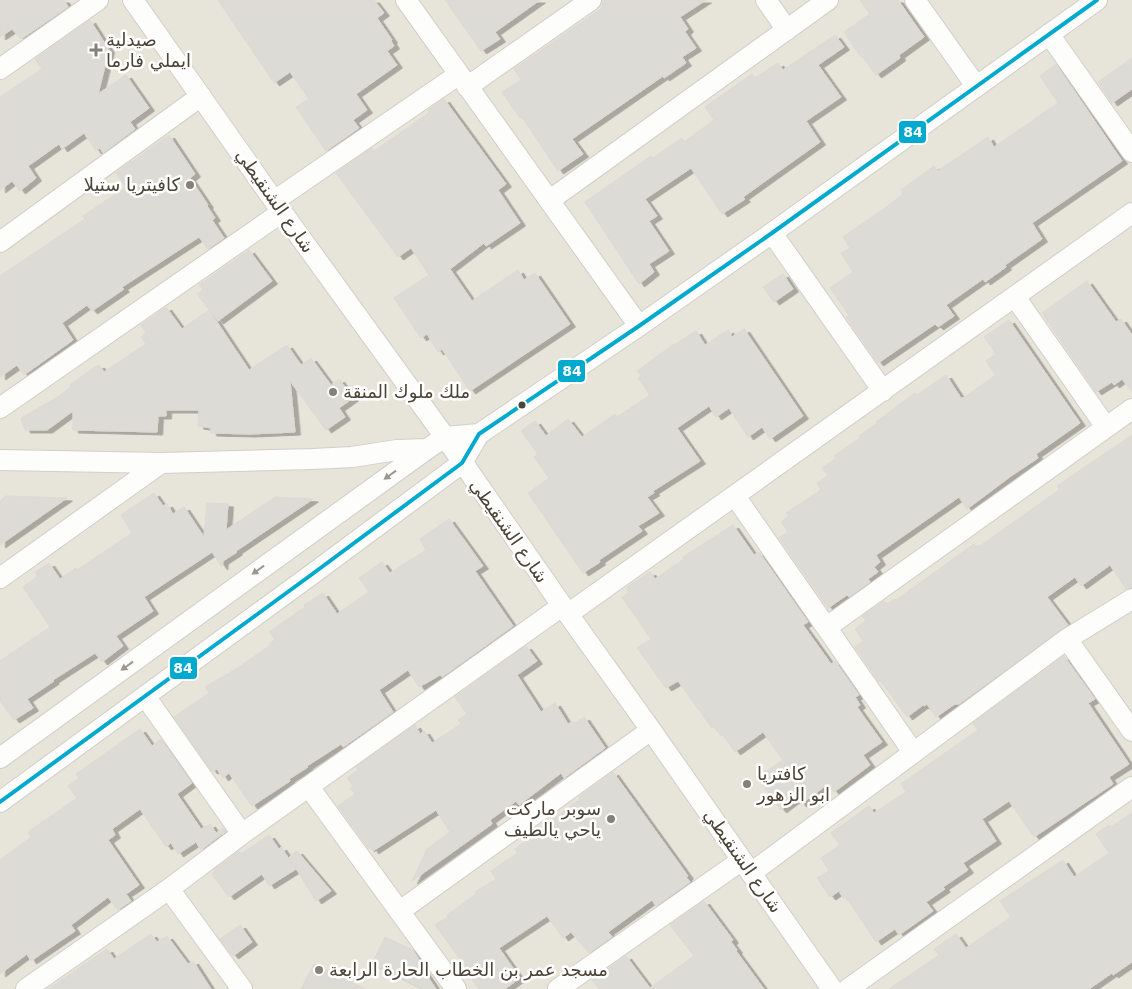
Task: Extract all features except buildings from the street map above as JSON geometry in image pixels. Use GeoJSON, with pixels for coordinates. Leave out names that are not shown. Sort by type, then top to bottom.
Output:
{"type":"FeatureCollection","features":[{"type":"Feature","properties":{"kind":"street"},"geometry":{"type":"LineString","coordinates":[[0,69],[98,0]]}},
{"type":"Feature","properties":{"kind":"street","name":"شارع الشنقيطي"},"geometry":{"type":"LineString","coordinates":[[133,0],[278,207],[444,437],[832,989]]}},
{"type":"Feature","properties":{"kind":"street"},"geometry":{"type":"LineString","coordinates":[[406,0],[639,326]]}},
{"type":"Feature","properties":{"kind":"street"},"geometry":{"type":"LineString","coordinates":[[0,408],[278,207],[463,81],[591,0]]}},
{"type":"Feature","properties":{"kind":"street"},"geometry":{"type":"LineString","coordinates":[[766,0],[787,30]]}},
{"type":"Feature","properties":{"kind":"street"},"geometry":{"type":"LineString","coordinates":[[550,200],[828,0]]}},
{"type":"Feature","properties":{"kind":"street"},"geometry":{"type":"LineString","coordinates":[[915,0],[976,86]]}},
{"type":"Feature","properties":{"kind":"street"},"geometry":{"type":"LineString","coordinates":[[0,802],[462,463],[479,434],[772,233],[1097,0]]}},
{"type":"Feature","properties":{"kind":"street"},"geometry":{"type":"LineString","coordinates":[[1049,34],[1132,152]]}},
{"type":"Feature","properties":{"kind":"street"},"geometry":{"type":"LineString","coordinates":[[0,242],[200,96]]}},
{"type":"Feature","properties":{"kind":"street"},"geometry":{"type":"LineString","coordinates":[[26,989],[169,889],[308,787],[565,610],[735,496],[1132,213]]}},
{"type":"Feature","properties":{"kind":"street"},"geometry":{"type":"LineString","coordinates":[[772,233],[883,391]]}},
{"type":"Feature","properties":{"kind":"street"},"geometry":{"type":"LineString","coordinates":[[1015,297],[1106,427]]}},
{"type":"Feature","properties":{"kind":"street"},"geometry":{"type":"LineString","coordinates":[[827,627],[1132,409]]}},
{"type":"Feature","properties":{"kind":"street"},"geometry":{"type":"LineString","coordinates":[[0,758],[427,448],[444,437],[479,434]]}},
{"type":"Feature","properties":{"kind":"street"},"geometry":{"type":"LineString","coordinates":[[0,460],[161,463],[323,458],[427,448]]}},
{"type":"Feature","properties":{"kind":"street"},"geometry":{"type":"LineString","coordinates":[[0,578],[161,463]]}},
{"type":"Feature","properties":{"kind":"street"},"geometry":{"type":"LineString","coordinates":[[735,496],[913,752]]}},
{"type":"Feature","properties":{"kind":"street"},"geometry":{"type":"LineString","coordinates":[[558,989],[747,867],[913,752],[1068,639],[1132,599]]}},
{"type":"Feature","properties":{"kind":"street"},"geometry":{"type":"LineString","coordinates":[[1068,639],[1132,731]]}},
{"type":"Feature","properties":{"kind":"street"},"geometry":{"type":"LineString","coordinates":[[145,696],[242,834]]}},
{"type":"Feature","properties":{"kind":"street"},"geometry":{"type":"LineString","coordinates":[[400,911],[651,730]]}},
{"type":"Feature","properties":{"kind":"street"},"geometry":{"type":"LineString","coordinates":[[308,787],[456,989]]}},
{"type":"Feature","properties":{"kind":"street"},"geometry":{"type":"LineString","coordinates":[[848,989],[1132,787]]}},
{"type":"Feature","properties":{"kind":"street"},"geometry":{"type":"LineString","coordinates":[[169,889],[242,989]]}},
{"type":"Feature","properties":{"kind":"shaded area"},"geometry":{"type":"Polygon","coordinates":[[[0,0],[1132,0],[1132,989],[0,989],[0,0]]]}},
{"type":"Feature","properties":{"kind":"transit line","name":"84"},"geometry":{"type":"LineString","coordinates":[[0,802],[462,463],[479,434],[772,233],[1097,0]]}},
{"type":"Feature","properties":{"kind":"place","name":"صيدلية ايملي فارما"},"geometry":{"type":"Point","coordinates":[96,50]}},
{"type":"Feature","properties":{"kind":"place","name":"كافيتريا ستيلا"},"geometry":{"type":"Point","coordinates":[190,185]}},
{"type":"Feature","properties":{"kind":"place","name":"ملك ملوك المنقة"},"geometry":{"type":"Point","coordinates":[333,392]}},
{"type":"Feature","properties":{"kind":"place","name":"كافتريا ابو الزهور"},"geometry":{"type":"Point","coordinates":[747,784]}},
{"type":"Feature","properties":{"kind":"place","name":"سوبر ماركت ياحي يالطيف"},"geometry":{"type":"Point","coordinates":[611,819]}},
{"type":"Feature","properties":{"kind":"place","name":"مسجد عمر بن الخطاب الحارة الرابعة"},"geometry":{"type":"Point","coordinates":[319,970]}}]}
